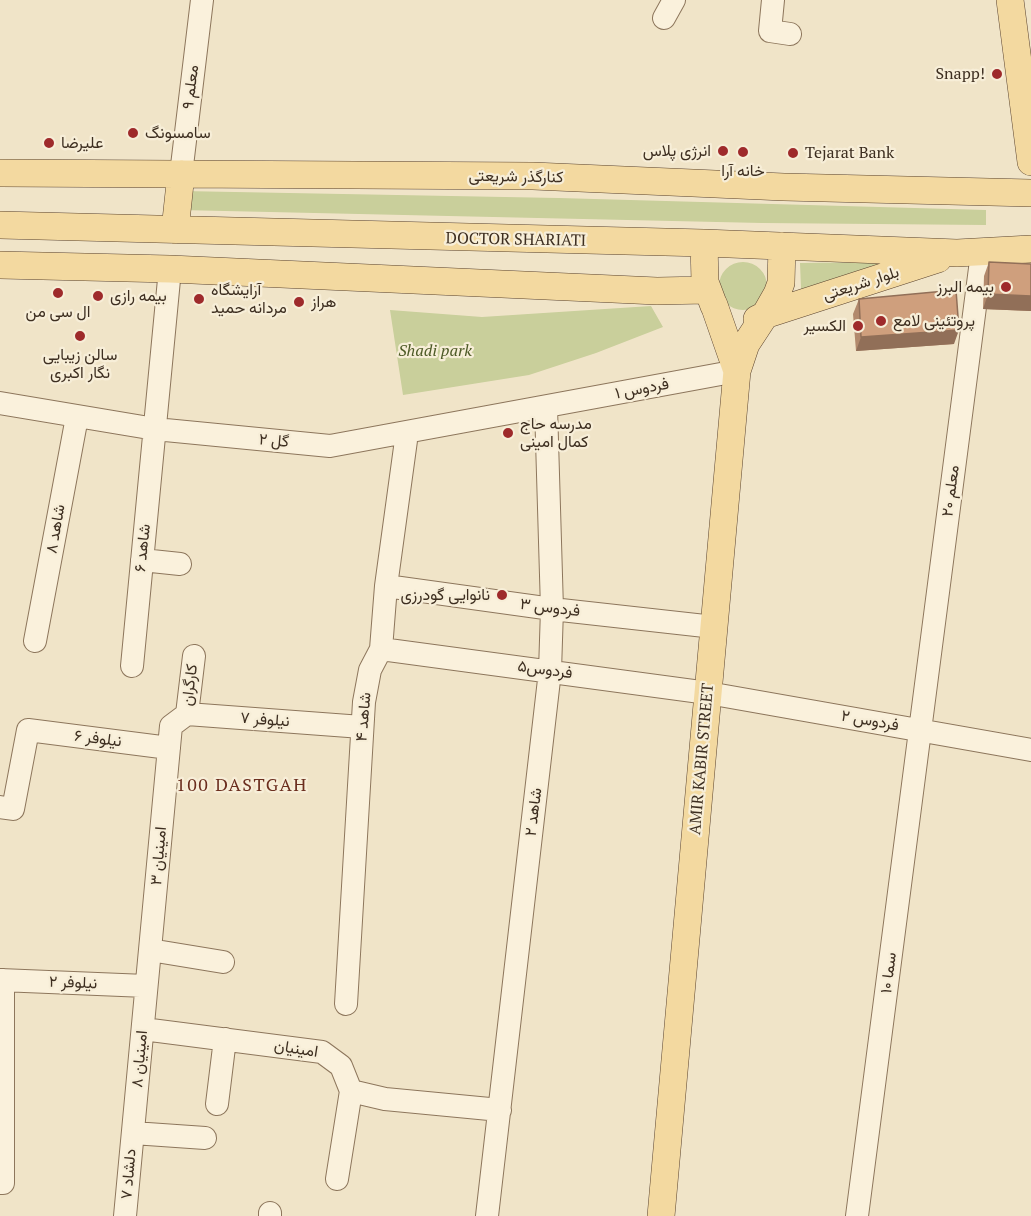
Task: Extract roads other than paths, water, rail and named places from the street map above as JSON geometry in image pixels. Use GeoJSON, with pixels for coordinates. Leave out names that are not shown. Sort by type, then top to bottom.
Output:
{"type":"FeatureCollection","features":[{"type":"Feature","properties":{"kind":"main road"},"geometry":{"type":"LineString","coordinates":[[1010,0],[1031,162]]}},
{"type":"Feature","properties":{"kind":"main road","name":"کنارگذر شریعتی"},"geometry":{"type":"LineString","coordinates":[[0,173],[533,176],[784,187],[1031,193]]}},
{"type":"Feature","properties":{"kind":"main road"},"geometry":{"type":"LineString","coordinates":[[175,230],[181,174]]}},
{"type":"Feature","properties":{"kind":"main road","name":"DOCTOR SHARIATI"},"geometry":{"type":"LineString","coordinates":[[0,225],[704,243],[969,253],[1031,249]]}},
{"type":"Feature","properties":{"kind":"main road","name":"AMIR KABIR STREET"},"geometry":{"type":"LineString","coordinates":[[661,1216],[737,371],[710,298],[704,243]]}},
{"type":"Feature","properties":{"kind":"main road"},"geometry":{"type":"LineString","coordinates":[[737,371],[746,344],[765,315],[781,283],[782,246]]}},
{"type":"Feature","properties":{"kind":"main road","name":"بلوار شریعتی"},"geometry":{"type":"LineString","coordinates":[[710,298],[733,320],[749,321],[969,253]]}},
{"type":"Feature","properties":{"kind":"main road"},"geometry":{"type":"LineString","coordinates":[[0,265],[170,269],[657,291],[710,298]]}},
{"type":"Feature","properties":{"kind":"street","name":"معلم ۹"},"geometry":{"type":"LineString","coordinates":[[181,174],[202,0]]}},
{"type":"Feature","properties":{"kind":"street"},"geometry":{"type":"LineString","coordinates":[[773,0],[770,32],[790,34]]}},
{"type":"Feature","properties":{"kind":"street","name":"معلم ۲۰"},"geometry":{"type":"LineString","coordinates":[[920,729],[969,253]]}},
{"type":"Feature","properties":{"kind":"street","name":"شاهد ۶"},"geometry":{"type":"LineString","coordinates":[[132,666],[170,269]]}},
{"type":"Feature","properties":{"kind":"street","name":"فردوس ۱"},"geometry":{"type":"LineString","coordinates":[[546,407],[737,371]]}},
{"type":"Feature","properties":{"kind":"street","name":"گل ۲"},"geometry":{"type":"LineString","coordinates":[[0,403],[155,429],[330,446],[546,407]]}},
{"type":"Feature","properties":{"kind":"street","name":"شاهد ۲"},"geometry":{"type":"LineString","coordinates":[[487,1216],[550,670],[552,609],[546,407]]}},
{"type":"Feature","properties":{"kind":"street","name":"شاهد ۸"},"geometry":{"type":"LineString","coordinates":[[35,641],[77,417]]}},
{"type":"Feature","properties":{"kind":"street","name":"شاهد ۴"},"geometry":{"type":"LineString","coordinates":[[346,1004],[362,727],[370,670],[381,649],[386,585],[407,433]]}},
{"type":"Feature","properties":{"kind":"street"},"geometry":{"type":"LineString","coordinates":[[142,560],[180,564]]}},
{"type":"Feature","properties":{"kind":"street","name":"فردوس ۳"},"geometry":{"type":"LineString","coordinates":[[386,585],[552,609],[714,627]]}},
{"type":"Feature","properties":{"kind":"street","name":"فردوس۵"},"geometry":{"type":"LineString","coordinates":[[381,649],[708,693]]}},
{"type":"Feature","properties":{"kind":"street","name":"کارگران"},"geometry":{"type":"LineString","coordinates":[[176,729],[194,656]]}},
{"type":"Feature","properties":{"kind":"street","name":"فردوس ۲"},"geometry":{"type":"LineString","coordinates":[[708,693],[1031,750]]}},
{"type":"Feature","properties":{"kind":"street","name":"نیلوفر ۷"},"geometry":{"type":"LineString","coordinates":[[176,729],[362,727]]}},
{"type":"Feature","properties":{"kind":"street","name":"نیلوفر ۶"},"geometry":{"type":"LineString","coordinates":[[0,807],[13,809],[28,730],[176,729]]}},
{"type":"Feature","properties":{"kind":"street","name":"امینیان ۳"},"geometry":{"type":"LineString","coordinates":[[146,986],[176,729]]}},
{"type":"Feature","properties":{"kind":"street","name":"سما ۱۰"},"geometry":{"type":"LineString","coordinates":[[857,1216],[920,729]]}},
{"type":"Feature","properties":{"kind":"street"},"geometry":{"type":"LineString","coordinates":[[150,950],[223,962]]}},
{"type":"Feature","properties":{"kind":"street"},"geometry":{"type":"LineString","coordinates":[[0,1183],[3,1183],[1,980]]}},
{"type":"Feature","properties":{"kind":"street","name":"نیلوفر ۲"},"geometry":{"type":"LineString","coordinates":[[1,980],[146,986]]}},
{"type":"Feature","properties":{"kind":"street","name":"امینیان ۸"},"geometry":{"type":"LineString","coordinates":[[133,1133],[146,986]]}},
{"type":"Feature","properties":{"kind":"street","name":"امینیان"},"geometry":{"type":"LineString","coordinates":[[143,1029],[322,1052],[341,1066],[351,1091]]}},
{"type":"Feature","properties":{"kind":"street"},"geometry":{"type":"LineString","coordinates":[[217,1104],[225,1039]]}},
{"type":"Feature","properties":{"kind":"street"},"geometry":{"type":"LineString","coordinates":[[337,1179],[351,1091],[384,1099],[500,1110]]}},
{"type":"Feature","properties":{"kind":"street"},"geometry":{"type":"LineString","coordinates":[[133,1133],[205,1138]]}},
{"type":"Feature","properties":{"kind":"street","name":"دلشاد ۷"},"geometry":{"type":"LineString","coordinates":[[125,1216],[133,1133]]}},
{"type":"Feature","properties":{"kind":"place","name":"Snapp!"},"geometry":{"type":"Point","coordinates":[997,74]}},
{"type":"Feature","properties":{"kind":"place","name":"سامسونگ"},"geometry":{"type":"Point","coordinates":[133,133]}},
{"type":"Feature","properties":{"kind":"place","name":"علیرضا"},"geometry":{"type":"Point","coordinates":[49,143]}},
{"type":"Feature","properties":{"kind":"place","name":"انرژی پلاس"},"geometry":{"type":"Point","coordinates":[723,151]}},
{"type":"Feature","properties":{"kind":"place","name":"خانه آرا"},"geometry":{"type":"Point","coordinates":[743,152]}},
{"type":"Feature","properties":{"kind":"place","name":"Tejarat Bank"},"geometry":{"type":"Point","coordinates":[793,153]}},
{"type":"Feature","properties":{"kind":"place","name":"بیمه البرز"},"geometry":{"type":"Point","coordinates":[1006,287]}},
{"type":"Feature","properties":{"kind":"place","name":"ال سی من"},"geometry":{"type":"Point","coordinates":[58,293]}},
{"type":"Feature","properties":{"kind":"place","name":"بیمه رازی"},"geometry":{"type":"Point","coordinates":[98,296]}},
{"type":"Feature","properties":{"kind":"place","name":"آرایشگاه مردانه حمید"},"geometry":{"type":"Point","coordinates":[199,299]}},
{"type":"Feature","properties":{"kind":"place","name":"هراز"},"geometry":{"type":"Point","coordinates":[299,302]}},
{"type":"Feature","properties":{"kind":"place","name":"پروتئینی لامع"},"geometry":{"type":"Point","coordinates":[881,321]}},
{"type":"Feature","properties":{"kind":"place","name":"الکسیر"},"geometry":{"type":"Point","coordinates":[858,326]}},
{"type":"Feature","properties":{"kind":"place","name":"سالن زیبایی نگار اکبری"},"geometry":{"type":"Point","coordinates":[80,336]}},
{"type":"Feature","properties":{"kind":"place","name":"مدرسه حاج کمال امینی"},"geometry":{"type":"Point","coordinates":[508,433]}},
{"type":"Feature","properties":{"kind":"place","name":"نانوایی گودرزی"},"geometry":{"type":"Point","coordinates":[502,595]}},
{"type":"Feature","properties":{"kind":"district","name":"100 DASTGAH"},"geometry":{"type":"Point","coordinates":[242,786]}},
{"type":"Feature","properties":{"kind":"park label","name":"Shadi park"},"geometry":{"type":"Point","coordinates":[435,351]}}]}
